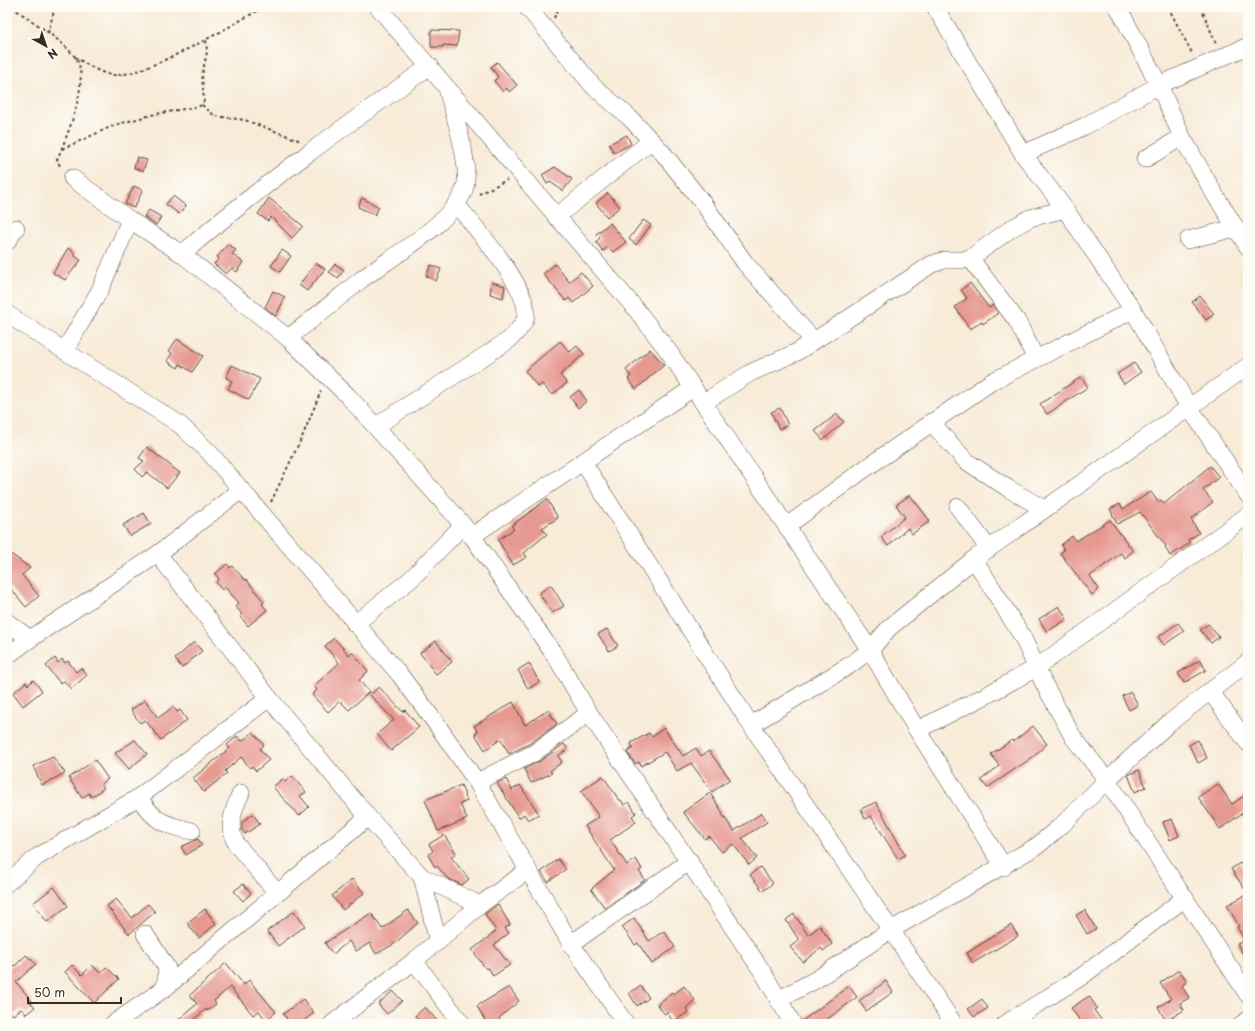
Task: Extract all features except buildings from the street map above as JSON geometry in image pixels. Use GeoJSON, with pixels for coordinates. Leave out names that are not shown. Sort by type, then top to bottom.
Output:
{"type":"FeatureCollection","features":[{"type":"Feature","properties":{"kind":"street"},"geometry":{"type":"LineString","coordinates":[[378,7],[430,66],[556,217],[654,331],[870,650],[917,730],[1004,866]]}},
{"type":"Feature","properties":{"kind":"street"},"geometry":{"type":"LineString","coordinates":[[527,7],[594,88],[629,117],[652,141],[703,203],[745,263],[814,341]]}},
{"type":"Feature","properties":{"kind":"street"},"geometry":{"type":"LineString","coordinates":[[935,7],[1023,154],[1065,209],[1133,310],[1189,407],[1248,495]]}},
{"type":"Feature","properties":{"kind":"street"},"geometry":{"type":"LineString","coordinates":[[1118,7],[1160,85],[1182,137],[1214,195],[1248,247]]}},
{"type":"Feature","properties":{"kind":"street"},"geometry":{"type":"LineString","coordinates":[[1023,154],[1085,126],[1160,85],[1248,46]]}},
{"type":"Feature","properties":{"kind":"street"},"geometry":{"type":"LineString","coordinates":[[182,254],[228,214],[317,147],[430,66]]}},
{"type":"Feature","properties":{"kind":"street"},"geometry":{"type":"LineString","coordinates":[[288,338],[362,280],[427,233],[456,204],[465,188],[466,176],[461,143],[447,87]]}},
{"type":"Feature","properties":{"kind":"street"},"geometry":{"type":"LineString","coordinates":[[1146,159],[1182,137]]}},
{"type":"Feature","properties":{"kind":"street"},"geometry":{"type":"LineString","coordinates":[[556,217],[652,141]]}},
{"type":"Feature","properties":{"kind":"street"},"geometry":{"type":"LineString","coordinates":[[72,178],[130,220],[182,254],[288,338],[328,375],[376,426],[468,531],[556,657],[589,713],[690,861],[762,971],[793,1024]]}},
{"type":"Feature","properties":{"kind":"street"},"geometry":{"type":"LineString","coordinates":[[376,426],[509,340],[526,318],[526,309],[523,300],[504,264],[456,204]]}},
{"type":"Feature","properties":{"kind":"street"},"geometry":{"type":"LineString","coordinates":[[704,403],[750,373],[797,352],[932,264],[945,260],[970,258],[1012,228],[1030,218],[1065,209]]}},
{"type":"Feature","properties":{"kind":"street"},"geometry":{"type":"LineString","coordinates":[[65,350],[100,290],[130,220]]}},
{"type":"Feature","properties":{"kind":"street"},"geometry":{"type":"LineString","coordinates":[[7,242],[16,228]]}},
{"type":"Feature","properties":{"kind":"street"},"geometry":{"type":"LineString","coordinates":[[1188,240],[1235,228]]}},
{"type":"Feature","properties":{"kind":"street"},"geometry":{"type":"LineString","coordinates":[[970,258],[1017,322],[1036,358]]}},
{"type":"Feature","properties":{"kind":"street"},"geometry":{"type":"LineString","coordinates":[[787,526],[931,422],[991,382],[1133,310]]}},
{"type":"Feature","properties":{"kind":"street"},"geometry":{"type":"LineString","coordinates":[[7,314],[179,424],[209,452],[262,516],[400,675],[477,782],[571,944],[626,1024]]}},
{"type":"Feature","properties":{"kind":"street"},"geometry":{"type":"LineString","coordinates":[[751,725],[850,665],[870,650],[889,628],[974,559],[1248,366]]}},
{"type":"Feature","properties":{"kind":"street"},"geometry":{"type":"LineString","coordinates":[[355,624],[468,531],[583,462],[693,388]]}},
{"type":"Feature","properties":{"kind":"street"},"geometry":{"type":"LineString","coordinates":[[931,422],[966,461],[1009,489],[1044,509]]}},
{"type":"Feature","properties":{"kind":"street"},"geometry":{"type":"LineString","coordinates":[[583,462],[751,725],[892,930],[954,1024]]}},
{"type":"Feature","properties":{"kind":"street"},"geometry":{"type":"LineString","coordinates":[[7,656],[30,638],[158,554],[241,490]]}},
{"type":"Feature","properties":{"kind":"street"},"geometry":{"type":"LineString","coordinates":[[958,507],[989,549]]}},
{"type":"Feature","properties":{"kind":"street"},"geometry":{"type":"LineString","coordinates":[[917,730],[987,696],[1036,668],[1248,515]]}},
{"type":"Feature","properties":{"kind":"street"},"geometry":{"type":"LineString","coordinates":[[158,554],[269,698],[368,817],[422,877],[480,905]]}},
{"type":"Feature","properties":{"kind":"street"},"geometry":{"type":"LineString","coordinates":[[974,559],[1022,636],[1036,668],[1073,737],[1107,780],[1248,995]]}},
{"type":"Feature","properties":{"kind":"street"},"geometry":{"type":"LineString","coordinates":[[7,622],[30,638]]}},
{"type":"Feature","properties":{"kind":"street"},"geometry":{"type":"LineString","coordinates":[[778,1000],[817,980],[892,930],[1038,846],[1058,830],[1107,780],[1169,723],[1248,662]]}},
{"type":"Feature","properties":{"kind":"street"},"geometry":{"type":"LineString","coordinates":[[1210,691],[1248,743]]}},
{"type":"Feature","properties":{"kind":"street"},"geometry":{"type":"LineString","coordinates":[[7,883],[37,857],[139,798],[269,698]]}},
{"type":"Feature","properties":{"kind":"street"},"geometry":{"type":"LineString","coordinates":[[477,782],[534,753],[589,713]]}},
{"type":"Feature","properties":{"kind":"street"},"geometry":{"type":"LineString","coordinates":[[241,793],[233,814],[231,831],[237,845],[277,893]]}},
{"type":"Feature","properties":{"kind":"street"},"geometry":{"type":"LineString","coordinates":[[139,798],[151,815],[157,820],[171,826],[192,831]]}},
{"type":"Feature","properties":{"kind":"street"},"geometry":{"type":"LineString","coordinates":[[113,1024],[165,988],[368,817]]}},
{"type":"Feature","properties":{"kind":"street"},"geometry":{"type":"LineString","coordinates":[[571,944],[690,861]]}},
{"type":"Feature","properties":{"kind":"street"},"geometry":{"type":"LineString","coordinates":[[332,1024],[438,942],[480,905],[528,870]]}},
{"type":"Feature","properties":{"kind":"street"},"geometry":{"type":"LineString","coordinates":[[422,877],[438,942]]}},
{"type":"Feature","properties":{"kind":"street"},"geometry":{"type":"LineString","coordinates":[[1005,1024],[1081,977],[1185,898]]}},
{"type":"Feature","properties":{"kind":"street"},"geometry":{"type":"LineString","coordinates":[[145,934],[167,968],[165,988]]}},
{"type":"Feature","properties":{"kind":"street"},"geometry":{"type":"LineString","coordinates":[[414,961],[462,1024]]}},
{"type":"Feature","properties":{"kind":"street"},"geometry":{"type":"LineString","coordinates":[[1242,1024],[1248,1020]]}},
{"type":"Feature","properties":{"kind":"path"},"geometry":{"type":"LineString","coordinates":[[12,7],[48,33],[75,57],[101,72],[119,75],[151,65],[206,39],[264,7]]}},
{"type":"Feature","properties":{"kind":"path"},"geometry":{"type":"LineString","coordinates":[[48,33],[55,7]]}},
{"type":"Feature","properties":{"kind":"path"},"geometry":{"type":"LineString","coordinates":[[1168,7],[1198,67]]}},
{"type":"Feature","properties":{"kind":"path"},"geometry":{"type":"LineString","coordinates":[[1201,7],[1221,58]]}},
{"type":"Feature","properties":{"kind":"path"},"geometry":{"type":"LineString","coordinates":[[62,149],[114,125],[151,115],[198,108],[202,105],[204,101],[202,75],[207,52],[206,39]]}},
{"type":"Feature","properties":{"kind":"path"},"geometry":{"type":"LineString","coordinates":[[72,178],[58,165],[57,160],[75,116],[78,95],[79,69],[75,57]]}},
{"type":"Feature","properties":{"kind":"path"},"geometry":{"type":"LineString","coordinates":[[202,105],[215,116],[245,120],[317,147]]}},
{"type":"Feature","properties":{"kind":"path"},"geometry":{"type":"LineString","coordinates":[[456,204],[489,190],[518,172]]}},
{"type":"Feature","properties":{"kind":"path"},"geometry":{"type":"LineString","coordinates":[[262,516],[278,490],[328,375]]}}]}
